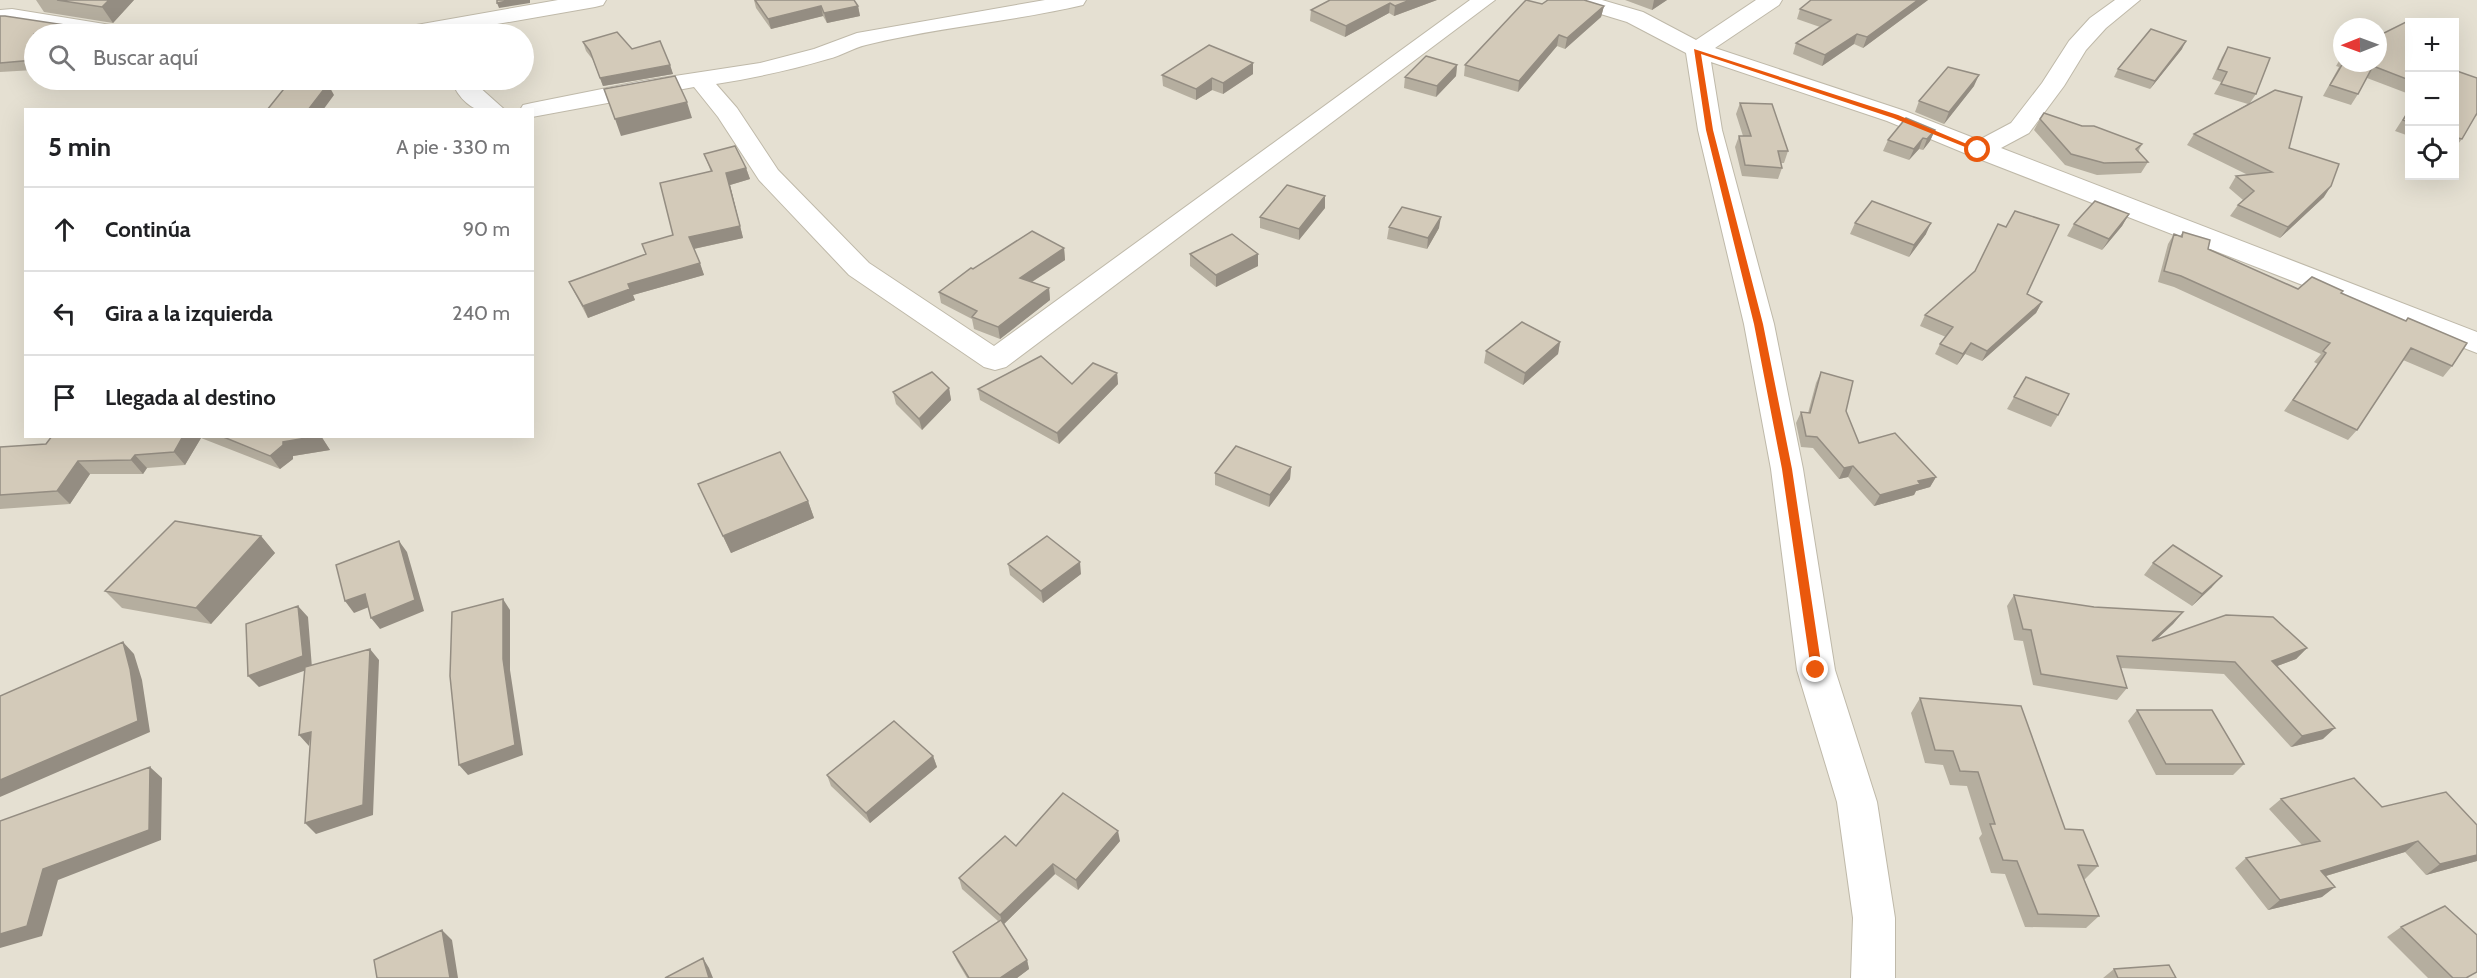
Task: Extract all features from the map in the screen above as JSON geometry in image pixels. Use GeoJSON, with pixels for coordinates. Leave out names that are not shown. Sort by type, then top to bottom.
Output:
{"type":"FeatureCollection","features":[{"type":"Feature","properties":{"kind":"street"},"geometry":{"type":"LineString","coordinates":[[6,16],[38,0]]}},
{"type":"Feature","properties":{"kind":"street"},"geometry":{"type":"LineString","coordinates":[[484,24],[595,0]]}},
{"type":"Feature","properties":{"kind":"street"},"geometry":{"type":"LineString","coordinates":[[534,110],[642,88],[701,81],[802,59],[868,37],[1011,14],[1075,0]]}},
{"type":"Feature","properties":{"kind":"street"},"geometry":{"type":"LineString","coordinates":[[701,81],[728,113],[768,175],[859,269],[995,360],[1484,0]]}},
{"type":"Feature","properties":{"kind":"street"},"geometry":{"type":"LineString","coordinates":[[1579,0],[1635,17],[1697,50],[1896,116],[1978,150],[2477,343]]}},
{"type":"Feature","properties":{"kind":"street"},"geometry":{"type":"LineString","coordinates":[[1697,50],[1771,0]]}},
{"type":"Feature","properties":{"kind":"street"},"geometry":{"type":"LineString","coordinates":[[1978,150],[2020,128],[2052,86],[2077,46],[2098,22],[2129,0]]}},
{"type":"Feature","properties":{"kind":"street"},"geometry":{"type":"LineString","coordinates":[[6,16],[58,24]]}},
{"type":"Feature","properties":{"kind":"street"},"geometry":{"type":"LineString","coordinates":[[1697,50],[1710,130],[1759,324],[1785,458],[1816,670],[1857,802],[1874,918],[1873,978]]}},
{"type":"Feature","properties":{"kind":"street"},"geometry":{"type":"LineString","coordinates":[[469,90],[491,108]]}},
{"type":"Feature","properties":{"kind":"shaded area"},"geometry":{"type":"Polygon","coordinates":[[[0,0],[2477,0],[2477,978],[0,978],[0,0]]]}},
{"type":"Feature","properties":{"kind":"building"},"geometry":{"type":"Polygon","coordinates":[[[57,0],[109,0],[102,7],[57,0]]]}},
{"type":"Feature","properties":{"kind":"building"},"geometry":{"type":"Polygon","coordinates":[[[755,0],[854,0],[858,6],[824,13],[821,6],[768,19],[755,0]]]}},
{"type":"Feature","properties":{"kind":"building"},"geometry":{"type":"Polygon","coordinates":[[[1330,0],[1410,0],[1395,6],[1390,3],[1346,26],[1311,10],[1330,0]]]}},
{"type":"Feature","properties":{"kind":"building"},"geometry":{"type":"Polygon","coordinates":[[[1526,0],[1542,4],[1548,0],[1584,0],[1604,6],[1567,38],[1559,35],[1519,81],[1465,65],[1526,0]]]}},
{"type":"Feature","properties":{"kind":"building"},"geometry":{"type":"Polygon","coordinates":[[[1811,0],[1918,0],[1867,37],[1857,34],[1825,55],[1796,43],[1831,20],[1800,9],[1811,0]]]}},
{"type":"Feature","properties":{"kind":"building"},"geometry":{"type":"Polygon","coordinates":[[[0,16],[58,24],[24,24],[24,61],[0,63],[0,16]]]}},
{"type":"Feature","properties":{"kind":"building"},"geometry":{"type":"Polygon","coordinates":[[[2405,22],[2405,78],[2387,71],[2387,32],[2405,22]]]}},
{"type":"Feature","properties":{"kind":"building"},"geometry":{"type":"Polygon","coordinates":[[[2151,29],[2186,41],[2155,81],[2118,69],[2151,29]]]}},
{"type":"Feature","properties":{"kind":"building"},"geometry":{"type":"Polygon","coordinates":[[[617,32],[632,49],[660,41],[670,65],[600,78],[590,51],[583,42],[617,32]]]}},
{"type":"Feature","properties":{"kind":"building"},"geometry":{"type":"Polygon","coordinates":[[[1209,45],[1253,63],[1223,83],[1212,78],[1196,89],[1162,75],[1209,45]]]}},
{"type":"Feature","properties":{"kind":"building"},"geometry":{"type":"Polygon","coordinates":[[[2228,47],[2270,58],[2256,94],[2221,84],[2227,72],[2218,69],[2228,47]]]}},
{"type":"Feature","properties":{"kind":"building"},"geometry":{"type":"Polygon","coordinates":[[[1426,56],[1457,65],[1437,86],[1405,77],[1426,56]]]}},
{"type":"Feature","properties":{"kind":"building"},"geometry":{"type":"Polygon","coordinates":[[[1948,67],[1979,75],[1949,112],[1919,101],[1948,67]]]}},
{"type":"Feature","properties":{"kind":"building"},"geometry":{"type":"Polygon","coordinates":[[[2338,72],[2370,72],[2358,94],[2330,85],[2338,72]]]}},
{"type":"Feature","properties":{"kind":"building"},"geometry":{"type":"Polygon","coordinates":[[[2459,72],[2477,78],[2477,113],[2462,139],[2459,138],[2459,72]]]}},
{"type":"Feature","properties":{"kind":"building"},"geometry":{"type":"Polygon","coordinates":[[[675,76],[687,102],[615,119],[604,89],[675,76]]]}},
{"type":"Feature","properties":{"kind":"building"},"geometry":{"type":"Polygon","coordinates":[[[283,90],[323,90],[310,108],[269,108],[283,90]]]}},
{"type":"Feature","properties":{"kind":"building"},"geometry":{"type":"Polygon","coordinates":[[[2275,90],[2302,97],[2289,148],[2339,164],[2331,186],[2288,227],[2238,205],[2254,191],[2236,176],[2272,172],[2194,134],[2275,90]]]}},
{"type":"Feature","properties":{"kind":"building"},"geometry":{"type":"Polygon","coordinates":[[[1740,103],[1772,104],[1788,151],[1778,151],[1782,168],[1745,165],[1739,136],[1751,136],[1740,103]]]}},
{"type":"Feature","properties":{"kind":"building"},"geometry":{"type":"Polygon","coordinates":[[[2044,113],[2082,126],[2094,126],[2142,144],[2136,149],[2148,162],[2104,163],[2071,154],[2040,119],[2044,113]]]}},
{"type":"Feature","properties":{"kind":"building"},"geometry":{"type":"Polygon","coordinates":[[[1906,118],[1935,130],[1927,139],[1923,138],[1914,149],[1888,140],[1906,118]]]}},
{"type":"Feature","properties":{"kind":"building"},"geometry":{"type":"Polygon","coordinates":[[[735,146],[746,168],[726,173],[740,226],[689,237],[700,263],[628,284],[630,289],[583,306],[569,282],[646,254],[642,244],[673,235],[660,183],[712,171],[704,154],[735,146]]]}},
{"type":"Feature","properties":{"kind":"building"},"geometry":{"type":"Polygon","coordinates":[[[1287,185],[1325,196],[1299,229],[1260,217],[1287,185]]]}},
{"type":"Feature","properties":{"kind":"building"},"geometry":{"type":"Polygon","coordinates":[[[1872,201],[1931,223],[1914,245],[1855,223],[1872,201]]]}},
{"type":"Feature","properties":{"kind":"building"},"geometry":{"type":"Polygon","coordinates":[[[2095,201],[2129,214],[2109,239],[2074,224],[2095,201]]]}},
{"type":"Feature","properties":{"kind":"building"},"geometry":{"type":"Polygon","coordinates":[[[1402,207],[1441,217],[1428,238],[1389,227],[1402,207]]]}},
{"type":"Feature","properties":{"kind":"building"},"geometry":{"type":"Polygon","coordinates":[[[2015,211],[2059,225],[2027,294],[2042,302],[1987,351],[1971,343],[1963,354],[1940,344],[1953,327],[1925,315],[1975,271],[1998,224],[2006,227],[2015,211]]]}},
{"type":"Feature","properties":{"kind":"building"},"geometry":{"type":"Polygon","coordinates":[[[1032,231],[1064,248],[1020,278],[1049,288],[998,327],[972,317],[977,311],[939,292],[971,268],[973,269],[1032,231]]]}},
{"type":"Feature","properties":{"kind":"building"},"geometry":{"type":"Polygon","coordinates":[[[2183,232],[2210,240],[2208,249],[2298,289],[2312,277],[2343,291],[2341,293],[2406,321],[2408,318],[2467,343],[2452,366],[2411,348],[2357,430],[2293,400],[2326,353],[2323,351],[2330,343],[2181,276],[2164,271],[2174,234],[2182,237],[2183,232]]]}},
{"type":"Feature","properties":{"kind":"building"},"geometry":{"type":"Polygon","coordinates":[[[1232,234],[1258,254],[1216,275],[1190,254],[1232,234]]]}},
{"type":"Feature","properties":{"kind":"building"},"geometry":{"type":"Polygon","coordinates":[[[1522,322],[1560,342],[1525,373],[1486,351],[1522,322]]]}},
{"type":"Feature","properties":{"kind":"building"},"geometry":{"type":"Polygon","coordinates":[[[1041,356],[1072,384],[1093,363],[1117,373],[1057,433],[978,389],[1041,356]]]}},
{"type":"Feature","properties":{"kind":"building"},"geometry":{"type":"Polygon","coordinates":[[[932,372],[949,388],[919,419],[893,392],[932,372]]]}},
{"type":"Feature","properties":{"kind":"building"},"geometry":{"type":"Polygon","coordinates":[[[1821,372],[1853,381],[1846,411],[1859,443],[1895,433],[1936,477],[1880,495],[1853,466],[1844,468],[1817,437],[1806,436],[1801,412],[1810,413],[1821,372]]]}},
{"type":"Feature","properties":{"kind":"building"},"geometry":{"type":"Polygon","coordinates":[[[2026,377],[2069,394],[2058,415],[2014,397],[2026,377]]]}},
{"type":"Feature","properties":{"kind":"building"},"geometry":{"type":"Polygon","coordinates":[[[50,438],[182,438],[174,452],[135,455],[131,460],[78,461],[57,491],[0,495],[0,447],[46,444],[50,438]]]}},
{"type":"Feature","properties":{"kind":"building"},"geometry":{"type":"Polygon","coordinates":[[[226,438],[306,438],[283,442],[283,445],[270,456],[226,438]]]}},
{"type":"Feature","properties":{"kind":"building"},"geometry":{"type":"Polygon","coordinates":[[[1236,446],[1291,467],[1270,495],[1215,473],[1236,446]]]}},
{"type":"Feature","properties":{"kind":"building"},"geometry":{"type":"Polygon","coordinates":[[[780,452],[808,501],[723,536],[698,484],[780,452]]]}},
{"type":"Feature","properties":{"kind":"building"},"geometry":{"type":"Polygon","coordinates":[[[175,521],[261,536],[196,608],[105,591],[175,521]]]}},
{"type":"Feature","properties":{"kind":"building"},"geometry":{"type":"Polygon","coordinates":[[[1047,536],[1080,562],[1041,591],[1008,564],[1047,536]]]}},
{"type":"Feature","properties":{"kind":"building"},"geometry":{"type":"Polygon","coordinates":[[[399,541],[415,600],[371,618],[365,594],[345,601],[336,565],[399,541]]]}},
{"type":"Feature","properties":{"kind":"building"},"geometry":{"type":"Polygon","coordinates":[[[2173,545],[2222,576],[2202,594],[2153,563],[2173,545]]]}},
{"type":"Feature","properties":{"kind":"building"},"geometry":{"type":"Polygon","coordinates":[[[2014,595],[2094,607],[2183,612],[2152,641],[2226,615],[2273,617],[2307,648],[2272,661],[2335,728],[2302,736],[2235,662],[2117,656],[2127,688],[2041,674],[2031,630],[2023,629],[2014,595]]]}},
{"type":"Feature","properties":{"kind":"building"},"geometry":{"type":"Polygon","coordinates":[[[503,599],[503,659],[515,745],[459,765],[450,676],[452,612],[503,599]]]}},
{"type":"Feature","properties":{"kind":"building"},"geometry":{"type":"Polygon","coordinates":[[[298,606],[303,656],[248,676],[246,624],[298,606]]]}},
{"type":"Feature","properties":{"kind":"building"},"geometry":{"type":"Polygon","coordinates":[[[123,642],[130,669],[138,721],[0,780],[0,696],[123,642]]]}},
{"type":"Feature","properties":{"kind":"building"},"geometry":{"type":"Polygon","coordinates":[[[370,649],[363,805],[305,823],[311,732],[299,735],[305,667],[370,649]]]}},
{"type":"Feature","properties":{"kind":"building"},"geometry":{"type":"Polygon","coordinates":[[[1920,698],[2021,706],[2065,829],[2083,830],[2098,866],[2078,865],[2099,916],[2038,914],[2017,861],[2003,860],[1990,824],[1995,824],[1978,772],[1960,771],[1953,751],[1935,750],[1920,698]]]}},
{"type":"Feature","properties":{"kind":"building"},"geometry":{"type":"Polygon","coordinates":[[[2137,710],[2212,710],[2244,764],[2166,764],[2137,710]]]}},
{"type":"Feature","properties":{"kind":"building"},"geometry":{"type":"Polygon","coordinates":[[[894,721],[933,756],[866,813],[827,775],[894,721]]]}},
{"type":"Feature","properties":{"kind":"building"},"geometry":{"type":"Polygon","coordinates":[[[150,767],[149,830],[43,869],[27,926],[0,934],[0,821],[150,767]]]}},
{"type":"Feature","properties":{"kind":"building"},"geometry":{"type":"Polygon","coordinates":[[[2354,778],[2382,807],[2446,792],[2477,825],[2477,855],[2440,864],[2418,841],[2321,871],[2335,887],[2280,900],[2246,858],[2320,841],[2281,799],[2354,778]]]}},
{"type":"Feature","properties":{"kind":"building"},"geometry":{"type":"Polygon","coordinates":[[[1063,793],[1118,831],[1076,880],[1053,864],[1000,915],[959,878],[1005,836],[1016,846],[1063,793]]]}},
{"type":"Feature","properties":{"kind":"building"},"geometry":{"type":"Polygon","coordinates":[[[2445,906],[2477,935],[2477,972],[2466,978],[2453,978],[2401,927],[2445,906]]]}},
{"type":"Feature","properties":{"kind":"building"},"geometry":{"type":"Polygon","coordinates":[[[1001,920],[1027,960],[1000,978],[969,978],[953,952],[1001,920]]]}},
{"type":"Feature","properties":{"kind":"building"},"geometry":{"type":"Polygon","coordinates":[[[442,930],[450,978],[377,978],[374,960],[442,930]]]}},
{"type":"Feature","properties":{"kind":"building"},"geometry":{"type":"Polygon","coordinates":[[[703,958],[709,978],[665,978],[703,958]]]}},
{"type":"Feature","properties":{"kind":"building"},"geometry":{"type":"Polygon","coordinates":[[[2169,965],[2176,978],[2118,978],[2114,969],[2169,965]]]}},
{"type":"Feature","properties":{"kind":"route"},"geometry":{"type":"LineString","coordinates":[[1816,670],[1787,469],[1759,324],[1710,130],[1697,50],[1896,116],[1978,150]]}}]}
